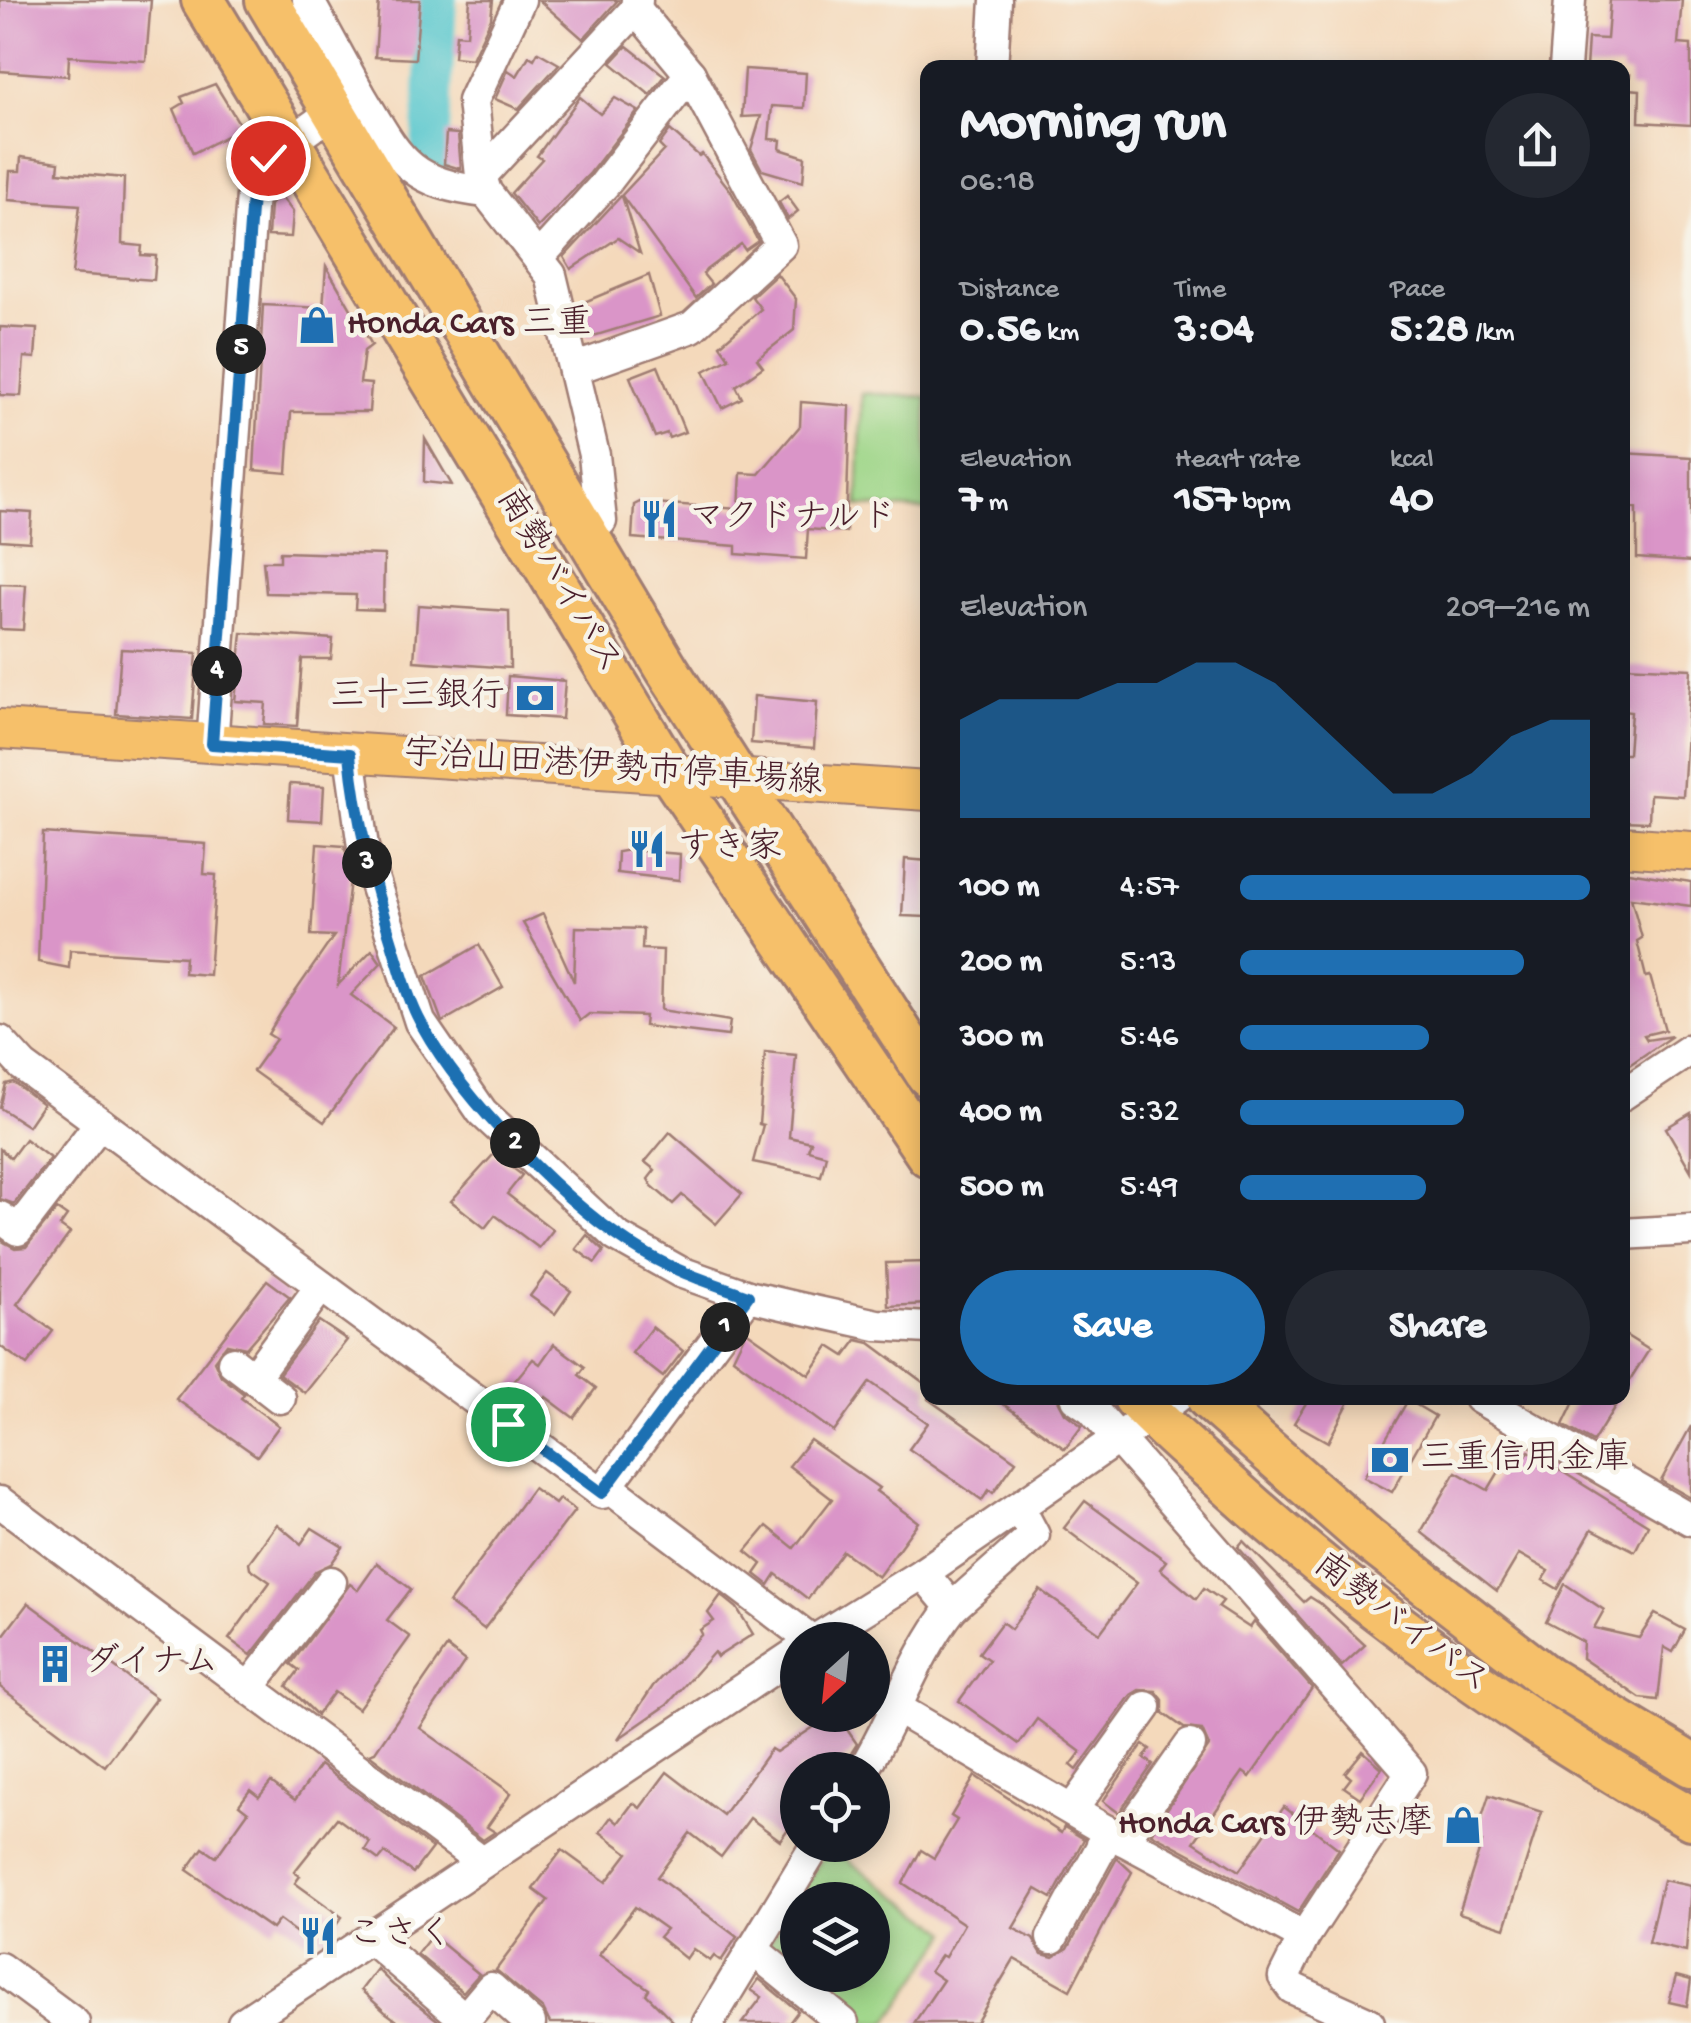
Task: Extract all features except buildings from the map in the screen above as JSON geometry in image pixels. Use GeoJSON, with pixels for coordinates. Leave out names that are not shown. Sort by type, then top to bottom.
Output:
{"type":"FeatureCollection","features":[{"type":"Feature","properties":{"kind":"highway","name":"南勢バイパス"},"geometry":{"type":"LineString","coordinates":[[202,0],[671,774],[920,1143]]}},
{"type":"Feature","properties":{"kind":"highway","name":"南勢バイパス"},"geometry":{"type":"LineString","coordinates":[[267,0],[345,102],[734,778],[920,1063]]}},
{"type":"Feature","properties":{"kind":"highway","name":"南勢バイパス"},"geometry":{"type":"LineString","coordinates":[[1216,1405],[1368,1539],[1546,1678],[1691,1766]]}},
{"type":"Feature","properties":{"kind":"highway","name":"南勢バイパス"},"geometry":{"type":"LineString","coordinates":[[1145,1412],[1312,1560],[1451,1667],[1610,1772],[1691,1818]]}},
{"type":"Feature","properties":{"kind":"main road","name":"宇治山田港伊勢市停車場線"},"geometry":{"type":"LineString","coordinates":[[0,729],[920,790]]}},
{"type":"Feature","properties":{"kind":"main road"},"geometry":{"type":"LineString","coordinates":[[1630,847],[1691,851]]}},
{"type":"Feature","properties":{"kind":"street"},"geometry":{"type":"LineString","coordinates":[[308,0],[345,102],[402,164],[444,188],[483,184],[636,5],[690,74],[781,245],[692,327],[574,369]]}},
{"type":"Feature","properties":{"kind":"street"},"geometry":{"type":"LineString","coordinates":[[520,0],[473,101],[483,184],[551,275],[594,456],[601,521]]}},
{"type":"Feature","properties":{"kind":"street"},"geometry":{"type":"LineString","coordinates":[[992,60],[996,0]]}},
{"type":"Feature","properties":{"kind":"street"},"geometry":{"type":"LineString","coordinates":[[1566,60],[1570,0]]}},
{"type":"Feature","properties":{"kind":"street"},"geometry":{"type":"LineString","coordinates":[[538,258],[604,185],[690,74]]}},
{"type":"Feature","properties":{"kind":"street"},"geometry":{"type":"LineString","coordinates":[[212,744],[252,196],[268,158],[289,138],[345,102]]}},
{"type":"Feature","properties":{"kind":"street"},"geometry":{"type":"LineString","coordinates":[[350,754],[362,847],[420,1022],[482,1112],[616,1236],[680,1272],[748,1296],[877,1325],[920,1328]]}},
{"type":"Feature","properties":{"kind":"street"},"geometry":{"type":"LineString","coordinates":[[1630,1090],[1691,1048]]}},
{"type":"Feature","properties":{"kind":"street"},"geometry":{"type":"LineString","coordinates":[[5,1054],[602,1493],[748,1296]]}},
{"type":"Feature","properties":{"kind":"street"},"geometry":{"type":"LineString","coordinates":[[0,1216],[18,1230],[100,1123]]}},
{"type":"Feature","properties":{"kind":"street"},"geometry":{"type":"LineString","coordinates":[[1630,1234],[1691,1230]]}},
{"type":"Feature","properties":{"kind":"street"},"geometry":{"type":"LineString","coordinates":[[280,1398],[243,1370],[321,1286]]}},
{"type":"Feature","properties":{"kind":"street"},"geometry":{"type":"LineString","coordinates":[[1110,1405],[1145,1412],[1411,1773],[1286,1971],[1285,1983],[1318,2013],[1369,2023]]}},
{"type":"Feature","properties":{"kind":"street"},"geometry":{"type":"LineString","coordinates":[[1491,1405],[1691,1520]]}},
{"type":"Feature","properties":{"kind":"street"},"geometry":{"type":"LineString","coordinates":[[843,1622],[1019,1507],[1145,1412]]}},
{"type":"Feature","properties":{"kind":"street"},"geometry":{"type":"LineString","coordinates":[[607,1486],[789,1622]]}},
{"type":"Feature","properties":{"kind":"street"},"geometry":{"type":"LineString","coordinates":[[0,1502],[482,1862]]}},
{"type":"Feature","properties":{"kind":"street"},"geometry":{"type":"LineString","coordinates":[[874,1752],[898,1710],[915,1664],[952,1608],[1034,1534],[1019,1507]]}},
{"type":"Feature","properties":{"kind":"street"},"geometry":{"type":"LineString","coordinates":[[923,1573],[952,1608]]}},
{"type":"Feature","properties":{"kind":"street"},"geometry":{"type":"LineString","coordinates":[[249,1688],[330,1582]]}},
{"type":"Feature","properties":{"kind":"street"},"geometry":{"type":"LineString","coordinates":[[243,2023],[780,1664]]}},
{"type":"Feature","properties":{"kind":"street"},"geometry":{"type":"LineString","coordinates":[[890,1704],[1114,1835],[1304,1937]]}},
{"type":"Feature","properties":{"kind":"street"},"geometry":{"type":"LineString","coordinates":[[1072,1810],[1146,1707]]}},
{"type":"Feature","properties":{"kind":"street"},"geometry":{"type":"LineString","coordinates":[[1052,1938],[1101,1848],[1190,1745]]}},
{"type":"Feature","properties":{"kind":"street"},"geometry":{"type":"LineString","coordinates":[[708,2023],[806,1862]]}},
{"type":"Feature","properties":{"kind":"street"},"geometry":{"type":"LineString","coordinates":[[370,1938],[465,2019],[491,1988],[530,2023]]}},
{"type":"Feature","properties":{"kind":"street"},"geometry":{"type":"LineString","coordinates":[[752,1949],[843,2023]]}},
{"type":"Feature","properties":{"kind":"street"},"geometry":{"type":"LineString","coordinates":[[0,1968],[74,2023]]}},
{"type":"Feature","properties":{"kind":"green space"},"geometry":{"type":"Polygon","coordinates":[[[862,393],[920,397],[920,510],[858,506],[862,393]]]}},
{"type":"Feature","properties":{"kind":"green space"},"geometry":{"type":"Polygon","coordinates":[[[820,1862],[850,1862],[878,1882],[807,1882],[820,1862]]]}},
{"type":"Feature","properties":{"kind":"green space"},"geometry":{"type":"Polygon","coordinates":[[[890,1890],[949,1932],[887,2023],[856,2023],[819,1992],[890,1992],[890,1890]]]}},
{"type":"Feature","properties":{"kind":"green space"},"geometry":{"type":"Polygon","coordinates":[[[780,1925],[780,1959],[766,1947],[780,1925]]]}},
{"type":"Feature","properties":{"kind":"waterway"},"geometry":{"type":"LineString","coordinates":[[429,170],[438,0]]}},
{"type":"Feature","properties":{"kind":"place","name":"Honda Cars 三重"},"geometry":{"type":"Point","coordinates":[317,325]}},
{"type":"Feature","properties":{"kind":"place","name":"マクドナルド"},"geometry":{"type":"Point","coordinates":[659,519]}},
{"type":"Feature","properties":{"kind":"place","name":"三十三銀行"},"geometry":{"type":"Point","coordinates":[535,698]}},
{"type":"Feature","properties":{"kind":"place","name":"すき家"},"geometry":{"type":"Point","coordinates":[647,849]}},
{"type":"Feature","properties":{"kind":"place","name":"三重信用金庫"},"geometry":{"type":"Point","coordinates":[1390,1460]}},
{"type":"Feature","properties":{"kind":"place","name":"ダイナム"},"geometry":{"type":"Point","coordinates":[55,1664]}},
{"type":"Feature","properties":{"kind":"place","name":"Honda Cars 伊勢志摩"},"geometry":{"type":"Point","coordinates":[1463,1825]}},
{"type":"Feature","properties":{"kind":"place","name":"こさく"},"geometry":{"type":"Point","coordinates":[318,1936]}},
{"type":"Feature","properties":{"kind":"route"},"geometry":{"type":"LineString","coordinates":[[268,158],[252,196],[212,744],[350,754],[362,847],[400,966],[420,1022],[454,1076],[482,1112],[616,1236],[680,1272],[748,1296],[602,1493],[508,1424]]}}]}
